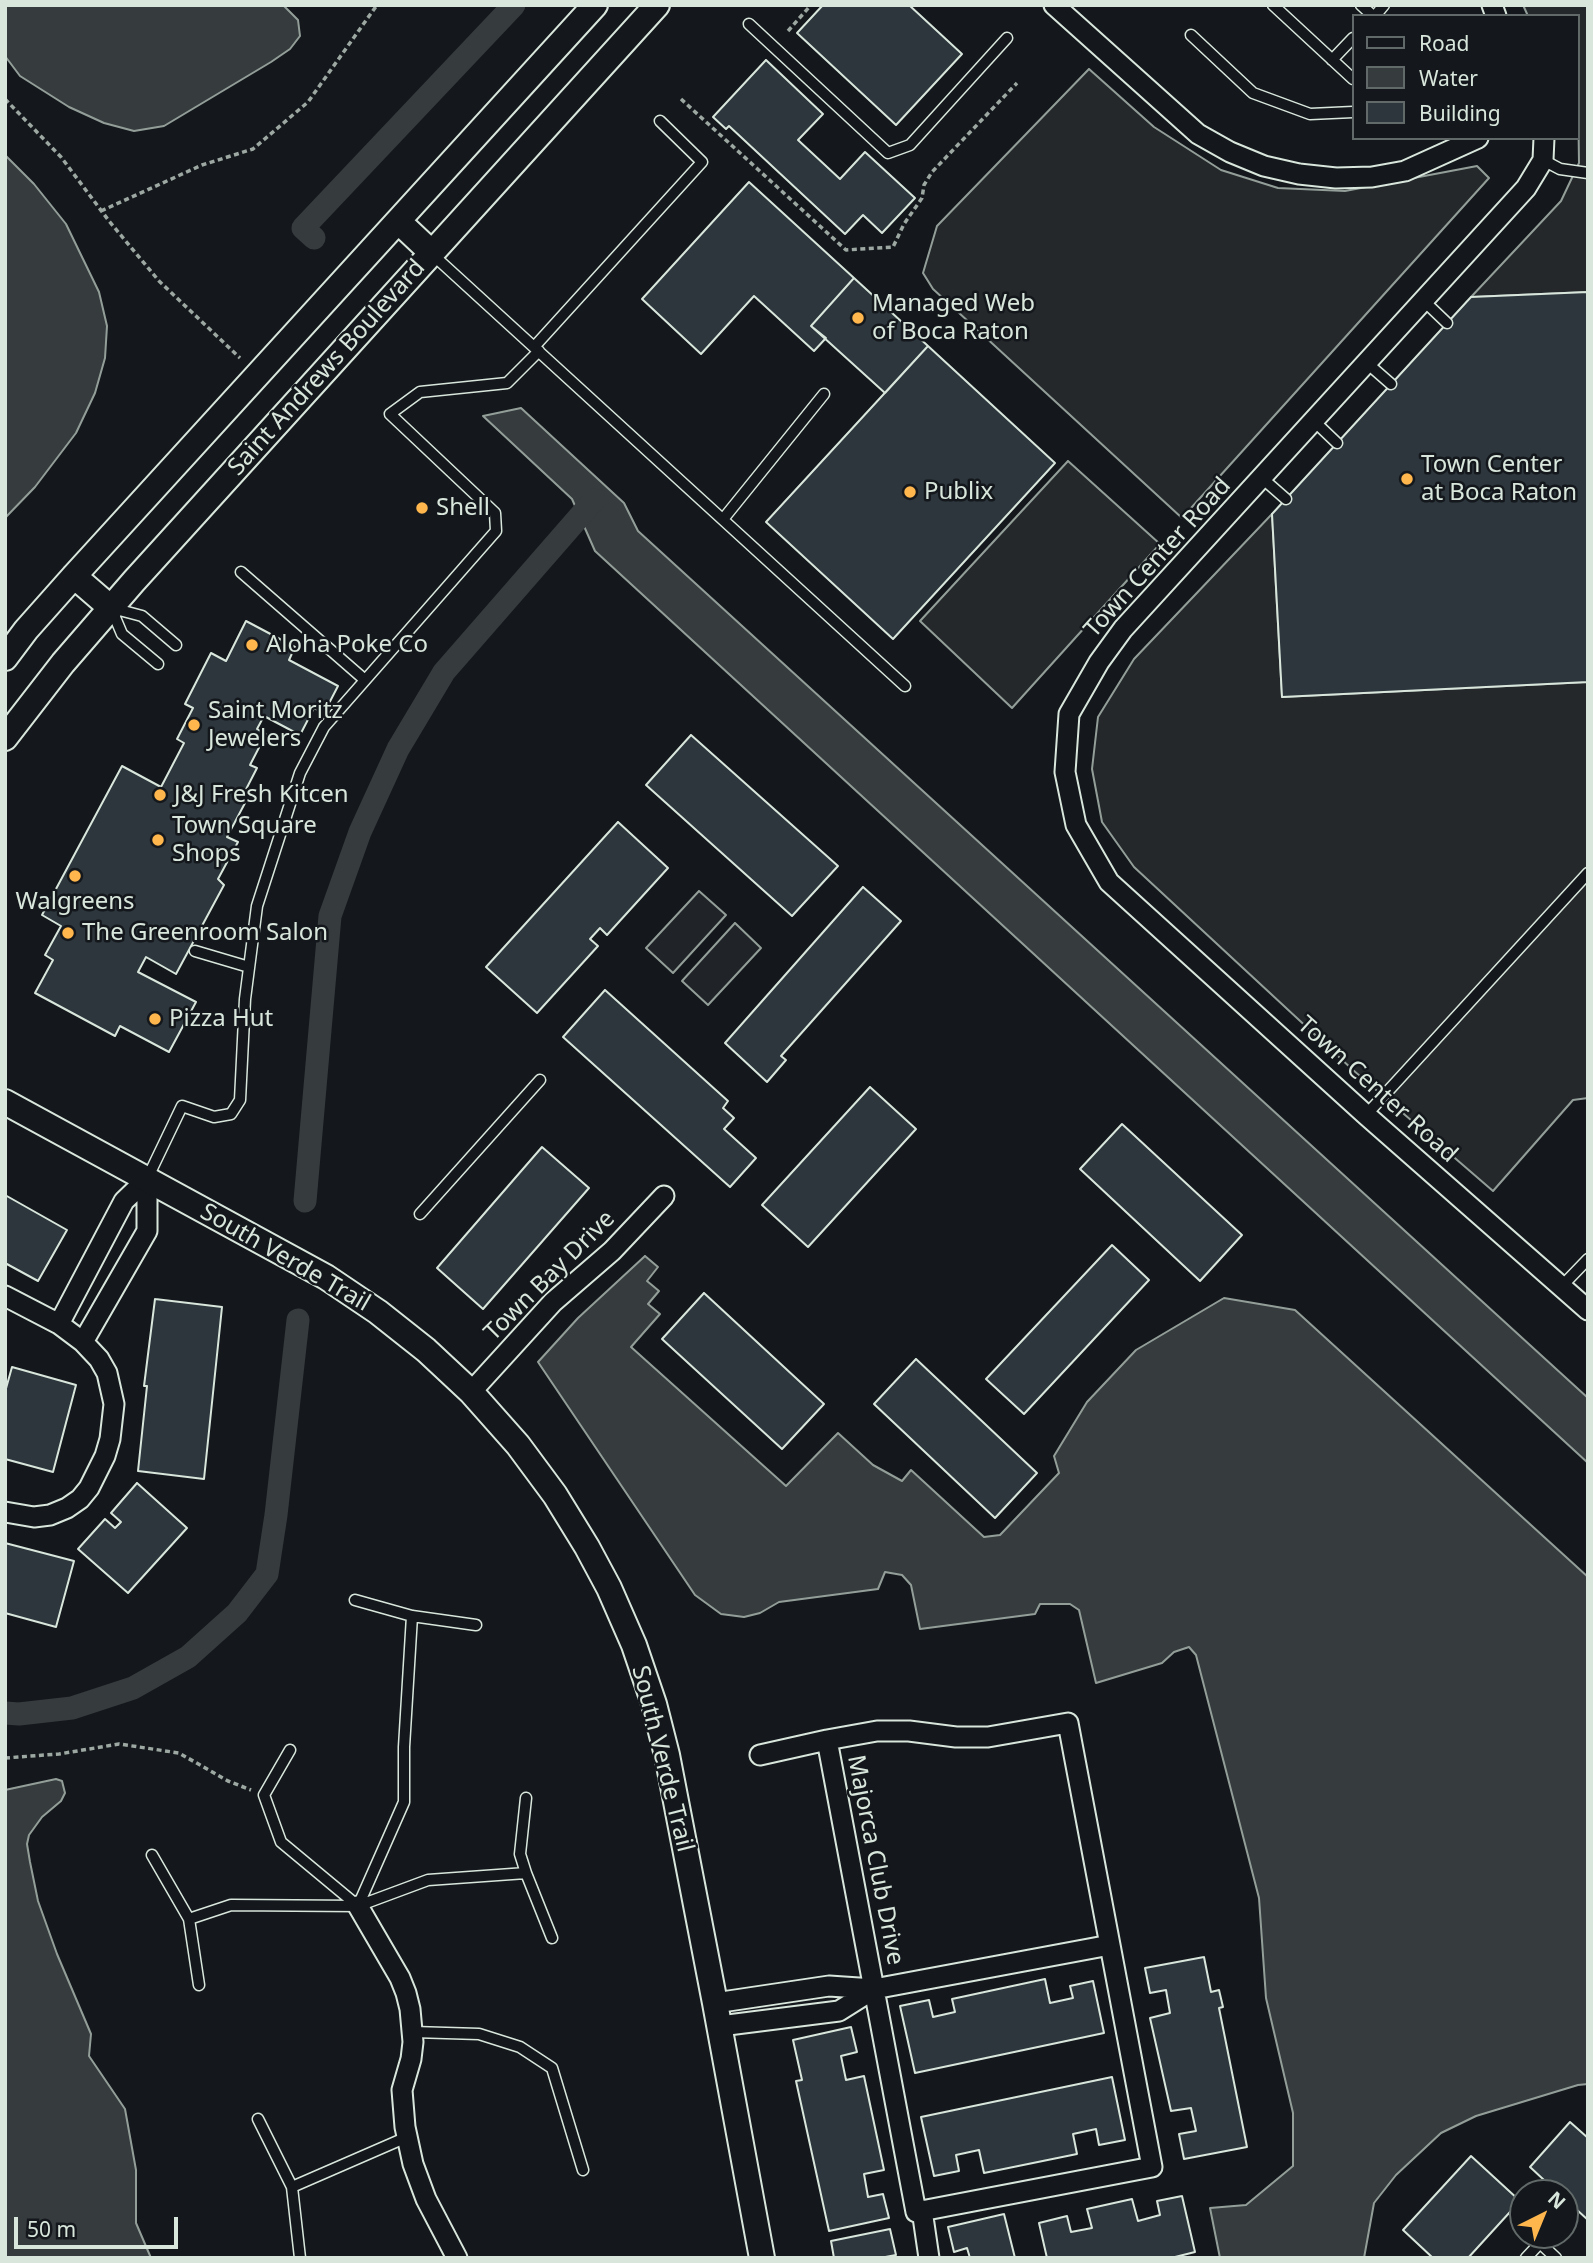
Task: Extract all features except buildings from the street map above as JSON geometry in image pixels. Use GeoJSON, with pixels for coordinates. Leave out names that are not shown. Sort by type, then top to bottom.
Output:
{"type":"FeatureCollection","features":[{"type":"Feature","properties":{"kind":"street","name":"Saint Andrews Boulevard"},"geometry":{"type":"LineString","coordinates":[[5,658],[74,576],[595,5]]}},
{"type":"Feature","properties":{"kind":"street","name":"Saint Andrews Boulevard"},"geometry":{"type":"LineString","coordinates":[[5,738],[111,608],[657,5]]}},
{"type":"Feature","properties":{"kind":"street"},"geometry":{"type":"LineString","coordinates":[[1054,5],[1198,134],[1230,152],[1264,166],[1323,177],[1372,177],[1405,171],[1474,140]]}},
{"type":"Feature","properties":{"kind":"street","name":"Town Center Road"},"geometry":{"type":"LineString","coordinates":[[1544,140],[1543,160],[1526,188],[1124,629],[1099,662],[1069,714],[1065,772],[1076,825],[1109,883],[1366,1115],[1588,1310]]}},
{"type":"Feature","properties":{"kind":"street"},"geometry":{"type":"LineString","coordinates":[[398,221],[432,253]]}},
{"type":"Feature","properties":{"kind":"street"},"geometry":{"type":"LineString","coordinates":[[74,576],[111,608]]}},
{"type":"Feature","properties":{"kind":"street","name":"South Verde Trail"},"geometry":{"type":"LineString","coordinates":[[5,1102],[326,1277],[388,1319],[471,1392],[518,1445],[555,1495],[609,1588],[634,1645],[654,1704],[667,1755],[762,2258]]}},
{"type":"Feature","properties":{"kind":"street"},"geometry":{"type":"LineString","coordinates":[[59,1324],[124,1201],[147,1179]]}},
{"type":"Feature","properties":{"kind":"street"},"geometry":{"type":"LineString","coordinates":[[83,1342],[147,1231],[147,1179]]}},
{"type":"Feature","properties":{"kind":"street","name":"Town Bay Drive"},"geometry":{"type":"LineString","coordinates":[[471,1392],[553,1302],[612,1251],[664,1196]]}},
{"type":"Feature","properties":{"kind":"street"},"geometry":{"type":"LineString","coordinates":[[5,1296],[59,1324],[83,1342],[99,1359],[113,1389],[110,1439],[99,1472],[80,1499],[50,1515],[34,1517],[5,1512]]}},
{"type":"Feature","properties":{"kind":"street","name":"Majorca Club Drive"},"geometry":{"type":"LineString","coordinates":[[760,1755],[827,1740],[877,1731],[988,1737],[1068,1723],[1152,2167],[916,2212],[827,1740]]}},
{"type":"Feature","properties":{"kind":"street"},"geometry":{"type":"LineString","coordinates":[[358,1906],[400,1978],[410,2009],[413,2032],[411,2059],[402,2090],[407,2137],[413,2164],[426,2199],[457,2258]]}},
{"type":"Feature","properties":{"kind":"street","name":"Majorca Club Drive"},"geometry":{"type":"LineString","coordinates":[[717,2015],[829,1986],[874,1989],[1110,1945]]}},
{"type":"Feature","properties":{"kind":"street","name":"Majorca Club Drive"},"geometry":{"type":"LineString","coordinates":[[922,2210],[929,2258]]}},
{"type":"Feature","properties":{"kind":"lane"},"geometry":{"type":"LineString","coordinates":[[1273,5],[1352,78]]}},
{"type":"Feature","properties":{"kind":"lane"},"geometry":{"type":"LineString","coordinates":[[749,24],[888,153],[910,145],[1007,38]]}},
{"type":"Feature","properties":{"kind":"lane"},"geometry":{"type":"LineString","coordinates":[[1191,35],[1253,93],[1310,114],[1352,112]]}},
{"type":"Feature","properties":{"kind":"lane"},"geometry":{"type":"LineString","coordinates":[[1332,60],[1352,39]]}},
{"type":"Feature","properties":{"kind":"lane"},"geometry":{"type":"LineString","coordinates":[[147,1179],[182,1106],[214,1117],[231,1114],[240,1100],[245,999],[257,906],[300,773],[324,727],[496,531],[495,513],[390,414],[420,392],[507,383],[702,162],[660,121]]}},
{"type":"Feature","properties":{"kind":"lane"},"geometry":{"type":"LineString","coordinates":[[1543,160],[1560,169],[1588,173]]}},
{"type":"Feature","properties":{"kind":"lane"},"geometry":{"type":"LineString","coordinates":[[432,253],[905,686]]}},
{"type":"Feature","properties":{"kind":"lane"},"geometry":{"type":"LineString","coordinates":[[1424,301],[1447,323]]}},
{"type":"Feature","properties":{"kind":"lane"},"geometry":{"type":"LineString","coordinates":[[1367,363],[1391,384]]}},
{"type":"Feature","properties":{"kind":"lane"},"geometry":{"type":"LineString","coordinates":[[724,518],[824,394]]}},
{"type":"Feature","properties":{"kind":"lane"},"geometry":{"type":"LineString","coordinates":[[1314,421],[1337,443]]}},
{"type":"Feature","properties":{"kind":"lane"},"geometry":{"type":"LineString","coordinates":[[1262,478],[1286,499]]}},
{"type":"Feature","properties":{"kind":"lane"},"geometry":{"type":"LineString","coordinates":[[242,572],[365,680]]}},
{"type":"Feature","properties":{"kind":"lane"},"geometry":{"type":"LineString","coordinates":[[111,608],[142,616],[176,645]]}},
{"type":"Feature","properties":{"kind":"lane"},"geometry":{"type":"LineString","coordinates":[[111,608],[122,634],[158,664]]}},
{"type":"Feature","properties":{"kind":"lane"},"geometry":{"type":"LineString","coordinates":[[1366,1115],[1584,886],[1588,873]]}},
{"type":"Feature","properties":{"kind":"lane"},"geometry":{"type":"LineString","coordinates":[[195,951],[250,967]]}},
{"type":"Feature","properties":{"kind":"lane"},"geometry":{"type":"LineString","coordinates":[[420,1214],[540,1080]]}},
{"type":"Feature","properties":{"kind":"lane"},"geometry":{"type":"LineString","coordinates":[[1562,1286],[1588,1259]]}},
{"type":"Feature","properties":{"kind":"lane"},"geometry":{"type":"LineString","coordinates":[[355,1600],[412,1616],[476,1625]]}},
{"type":"Feature","properties":{"kind":"lane"},"geometry":{"type":"LineString","coordinates":[[358,1906],[404,1802],[404,1747],[412,1616]]}},
{"type":"Feature","properties":{"kind":"lane"},"geometry":{"type":"LineString","coordinates":[[290,1750],[264,1795],[281,1842],[358,1906]]}},
{"type":"Feature","properties":{"kind":"lane"},"geometry":{"type":"LineString","coordinates":[[526,1798],[520,1854],[552,1938]]}},
{"type":"Feature","properties":{"kind":"lane"},"geometry":{"type":"LineString","coordinates":[[152,1855],[189,1919],[199,1985]]}},
{"type":"Feature","properties":{"kind":"lane"},"geometry":{"type":"LineString","coordinates":[[189,1919],[231,1905],[358,1906],[428,1880],[526,1873]]}},
{"type":"Feature","properties":{"kind":"lane"},"geometry":{"type":"LineString","coordinates":[[413,2032],[479,2034],[520,2047],[552,2068],[583,2170]]}},
{"type":"Feature","properties":{"kind":"lane"},"geometry":{"type":"LineString","coordinates":[[258,2119],[292,2187],[300,2258]]}},
{"type":"Feature","properties":{"kind":"lane"},"geometry":{"type":"LineString","coordinates":[[292,2187],[407,2137]]}},
{"type":"Feature","properties":{"kind":"lane"},"geometry":{"type":"LineString","coordinates":[[1526,2258],[1540,2243],[1556,2258]]}},
{"type":"Feature","properties":{"kind":"path"},"geometry":{"type":"LineString","coordinates":[[101,211],[202,164],[253,149],[308,102],[377,5]]}},
{"type":"Feature","properties":{"kind":"path"},"geometry":{"type":"LineString","coordinates":[[788,31],[811,5]]}},
{"type":"Feature","properties":{"kind":"path"},"geometry":{"type":"LineString","coordinates":[[681,99],[846,250],[892,247],[922,198],[924,185],[932,172],[1017,83]]}},
{"type":"Feature","properties":{"kind":"path"},"geometry":{"type":"LineString","coordinates":[[5,99],[61,157],[101,211],[159,281],[240,358]]}},
{"type":"Feature","properties":{"kind":"path"},"geometry":{"type":"LineString","coordinates":[[5,1758],[59,1754],[119,1744],[179,1753],[228,1781],[264,1795]]}},
{"type":"Feature","properties":{"kind":"shaded area"},"geometry":{"type":"Polygon","coordinates":[[[1523,5],[1588,5],[1588,292],[1471,297],[1561,201],[1579,163],[1579,14],[1527,14],[1523,5]]]}},
{"type":"Feature","properties":{"kind":"shaded area"},"geometry":{"type":"Polygon","coordinates":[[[1089,69],[1154,127],[1221,170],[1278,188],[1345,191],[1477,166],[1489,178],[1182,518],[933,289],[923,273],[937,226],[1089,69]]]}},
{"type":"Feature","properties":{"kind":"shaded area"},"geometry":{"type":"Polygon","coordinates":[[[1068,461],[1160,544],[1012,708],[920,621],[1068,461]]]}},
{"type":"Feature","properties":{"kind":"shaded area"},"geometry":{"type":"Polygon","coordinates":[[[1272,514],[1282,697],[1588,682],[1588,1098],[1573,1100],[1493,1191],[1353,1070],[1134,867],[1102,822],[1092,769],[1098,717],[1134,659],[1272,514]]]}},
{"type":"Feature","properties":{"kind":"shaded area"},"geometry":{"type":"Polygon","coordinates":[[[699,891],[726,915],[673,973],[646,948],[699,891]]]}},
{"type":"Feature","properties":{"kind":"shaded area"},"geometry":{"type":"Polygon","coordinates":[[[735,923],[761,948],[708,1005],[682,981],[735,923]]]}},
{"type":"Feature","properties":{"kind":"water"},"geometry":{"type":"Polygon","coordinates":[[[5,5],[283,5],[298,20],[300,36],[290,49],[271,62],[164,126],[134,131],[104,123],[69,107],[20,76],[5,56],[5,5]]]}},
{"type":"Feature","properties":{"kind":"water"},"geometry":{"type":"Polygon","coordinates":[[[5,155],[34,184],[66,224],[99,292],[107,326],[105,358],[95,393],[76,433],[35,487],[5,518],[5,155]]]}},
{"type":"Feature","properties":{"kind":"water"},"geometry":{"type":"Polygon","coordinates":[[[521,408],[624,503],[638,531],[1588,1398],[1588,1463],[595,551],[572,499],[483,416],[521,408]]]}},
{"type":"Feature","properties":{"kind":"water"},"geometry":{"type":"Polygon","coordinates":[[[645,1256],[658,1267],[647,1281],[659,1291],[648,1304],[660,1314],[631,1347],[786,1486],[838,1433],[873,1465],[902,1481],[911,1470],[984,1537],[1000,1535],[1059,1473],[1054,1456],[1087,1402],[1136,1350],[1224,1298],[1295,1310],[1588,1577],[1588,2084],[1476,2116],[1441,2133],[1396,2175],[1374,2203],[1364,2258],[1220,2258],[1210,2208],[1246,2205],[1293,2166],[1293,2113],[1266,1998],[1259,1898],[1196,1655],[1189,1647],[1174,1652],[1162,1663],[1096,1683],[1079,1610],[1070,1604],[1040,1604],[1035,1614],[920,1629],[911,1585],[902,1575],[885,1572],[878,1589],[779,1602],[760,1613],[744,1617],[721,1614],[695,1595],[538,1362],[578,1318],[645,1256]]]}},
{"type":"Feature","properties":{"kind":"water"},"geometry":{"type":"Polygon","coordinates":[[[56,1779],[62,1781],[65,1793],[61,1801],[42,1817],[29,1835],[27,1844],[30,1862],[38,1901],[91,2034],[89,2056],[125,2109],[136,2170],[136,2223],[151,2258],[5,2258],[5,1790],[56,1779]]]}},
{"type":"Feature","properties":{"kind":"waterway"},"geometry":{"type":"LineString","coordinates":[[314,238],[303,228],[514,5]]}},
{"type":"Feature","properties":{"kind":"waterway"},"geometry":{"type":"LineString","coordinates":[[305,1201],[330,916],[360,832],[398,749],[444,672],[594,500]]}},
{"type":"Feature","properties":{"kind":"waterway"},"geometry":{"type":"LineString","coordinates":[[5,1713],[72,1708],[133,1688],[188,1657],[237,1613],[267,1574],[298,1320]]}},
{"type":"Feature","properties":{"kind":"place","name":"Managed Web of Boca Raton"},"geometry":{"type":"Point","coordinates":[858,318]}},
{"type":"Feature","properties":{"kind":"place","name":"Town Center at Boca Raton"},"geometry":{"type":"Point","coordinates":[1407,479]}},
{"type":"Feature","properties":{"kind":"place","name":"Publix"},"geometry":{"type":"Point","coordinates":[910,492]}},
{"type":"Feature","properties":{"kind":"place","name":"Shell"},"geometry":{"type":"Point","coordinates":[422,508]}},
{"type":"Feature","properties":{"kind":"place","name":"Aloha Poke Co"},"geometry":{"type":"Point","coordinates":[252,645]}},
{"type":"Feature","properties":{"kind":"place","name":"Saint Moritz Jewelers"},"geometry":{"type":"Point","coordinates":[194,725]}},
{"type":"Feature","properties":{"kind":"place","name":"J&J Fresh Kitcen"},"geometry":{"type":"Point","coordinates":[160,795]}},
{"type":"Feature","properties":{"kind":"place","name":"Town Square Shops"},"geometry":{"type":"Point","coordinates":[158,840]}},
{"type":"Feature","properties":{"kind":"place","name":"Walgreens"},"geometry":{"type":"Point","coordinates":[75,876]}},
{"type":"Feature","properties":{"kind":"place","name":"The Greenroom Salon"},"geometry":{"type":"Point","coordinates":[68,933]}},
{"type":"Feature","properties":{"kind":"place","name":"Pizza Hut"},"geometry":{"type":"Point","coordinates":[155,1019]}}]}
